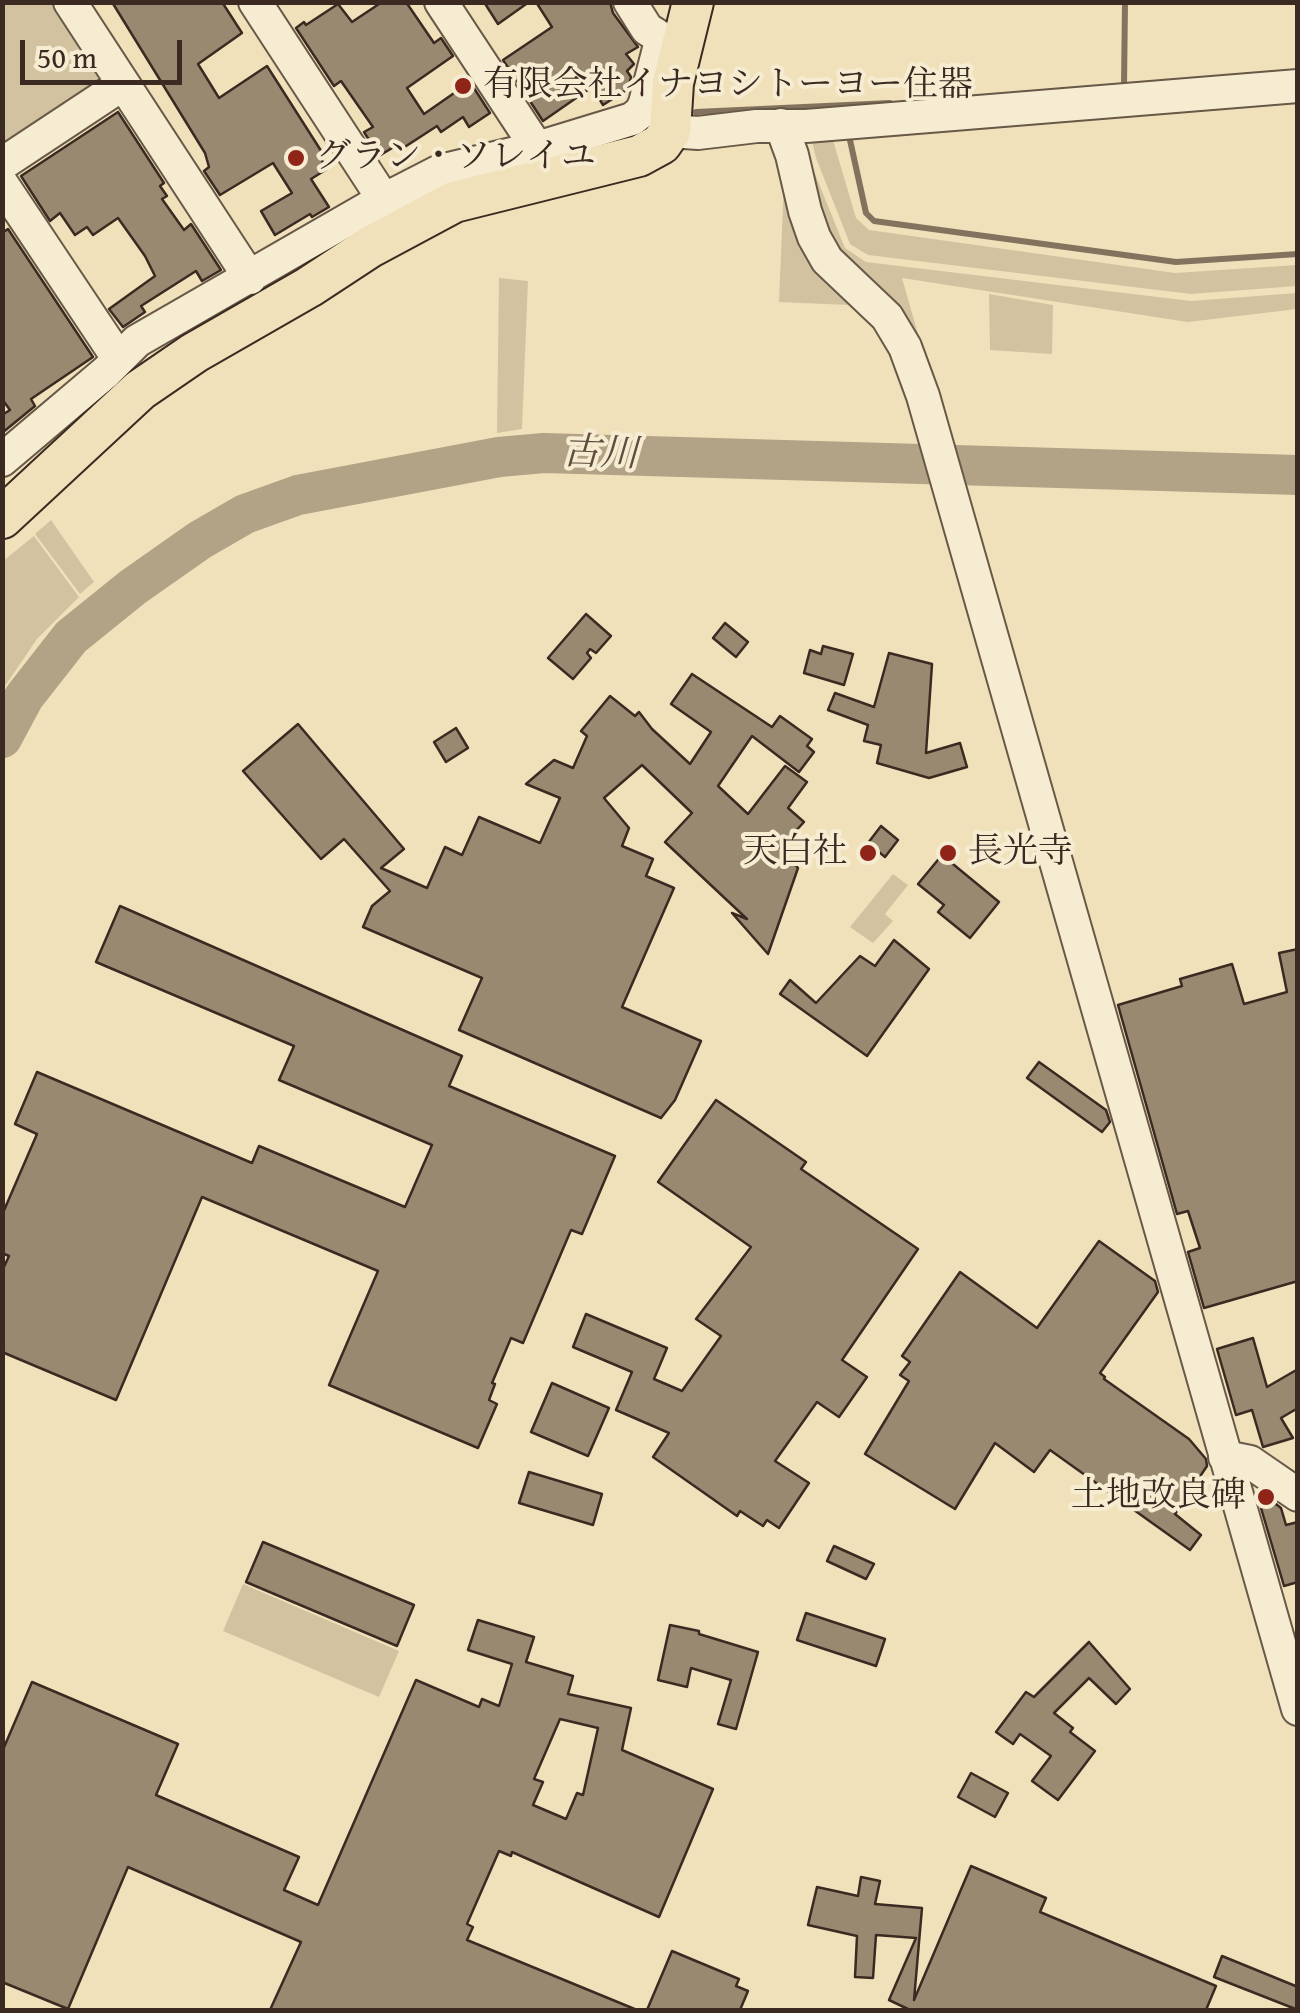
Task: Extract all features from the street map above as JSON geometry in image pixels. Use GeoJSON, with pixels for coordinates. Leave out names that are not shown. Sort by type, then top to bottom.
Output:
{"type":"FeatureCollection","features":[{"type":"Feature","properties":{"kind":"main road"},"geometry":{"type":"LineString","coordinates":[[2,518],[140,390],[370,247],[454,202],[638,156],[660,144],[670,131],[674,82],[671,46],[693,2]]}},
{"type":"Feature","properties":{"kind":"street"},"geometry":{"type":"LineString","coordinates":[[70,2],[250,278]]}},
{"type":"Feature","properties":{"kind":"street"},"geometry":{"type":"LineString","coordinates":[[254,2],[384,200]]}},
{"type":"Feature","properties":{"kind":"street"},"geometry":{"type":"LineString","coordinates":[[441,2],[536,148]]}},
{"type":"Feature","properties":{"kind":"street"},"geometry":{"type":"LineString","coordinates":[[2,460],[137,341],[384,200],[440,172],[632,120],[641,112],[671,46],[647,30],[630,2]]}},
{"type":"Feature","properties":{"kind":"street"},"geometry":{"type":"LineString","coordinates":[[2,164],[123,84]]}},
{"type":"Feature","properties":{"kind":"street"},"geometry":{"type":"LineString","coordinates":[[670,131],[698,133],[846,123],[1298,86]]}},
{"type":"Feature","properties":{"kind":"street"},"geometry":{"type":"LineString","coordinates":[[781,125],[814,237],[827,260],[877,306],[896,332],[914,369],[1226,1457],[1286,1621],[1298,1709]]}},
{"type":"Feature","properties":{"kind":"street"},"geometry":{"type":"LineString","coordinates":[[2,184],[118,358]]}},
{"type":"Feature","properties":{"kind":"street"},"geometry":{"type":"LineString","coordinates":[[1226,1457],[1250,1462],[1298,1495]]}},
{"type":"Feature","properties":{"kind":"shaded area"},"geometry":{"type":"Polygon","coordinates":[[[3,3],[59,3],[108,77],[3,156],[3,3]]]}},
{"type":"Feature","properties":{"kind":"shaded area"},"geometry":{"type":"Polygon","coordinates":[[[833,140],[856,218],[869,230],[1175,273],[1297,265],[1297,286],[1191,294],[868,255],[850,244],[816,158],[812,141],[833,140]]]}},
{"type":"Feature","properties":{"kind":"shaded area"},"geometry":{"type":"Polygon","coordinates":[[[809,159],[845,248],[866,262],[1191,301],[1297,293],[1297,309],[1188,322],[902,278],[931,379],[869,281],[827,237],[809,159]]]}},
{"type":"Feature","properties":{"kind":"shaded area"},"geometry":{"type":"Polygon","coordinates":[[[784,181],[812,262],[849,305],[779,302],[784,181]]]}},
{"type":"Feature","properties":{"kind":"shaded area"},"geometry":{"type":"Polygon","coordinates":[[[499,278],[528,281],[522,429],[497,433],[499,278]]]}},
{"type":"Feature","properties":{"kind":"shaded area"},"geometry":{"type":"Polygon","coordinates":[[[989,294],[1053,305],[1052,354],[990,350],[989,294]]]}},
{"type":"Feature","properties":{"kind":"shaded area"},"geometry":{"type":"Polygon","coordinates":[[[51,520],[94,582],[80,594],[35,534],[51,520]]]}},
{"type":"Feature","properties":{"kind":"shaded area"},"geometry":{"type":"Polygon","coordinates":[[[34,536],[79,597],[37,639],[3,689],[3,561],[34,536]]]}},
{"type":"Feature","properties":{"kind":"shaded area"},"geometry":{"type":"Polygon","coordinates":[[[893,874],[908,885],[885,914],[893,921],[873,943],[850,927],[893,874]]]}},
{"type":"Feature","properties":{"kind":"shaded area"},"geometry":{"type":"Polygon","coordinates":[[[243,1584],[399,1651],[379,1697],[223,1631],[243,1584]]]}},
{"type":"Feature","properties":{"kind":"building"},"geometry":{"type":"Polygon","coordinates":[[[112,2],[222,2],[242,33],[198,64],[219,98],[267,66],[325,157],[321,159],[327,169],[311,179],[329,207],[275,235],[261,211],[292,193],[273,163],[220,195],[204,171],[209,167],[205,153],[112,2]]]}},
{"type":"Feature","properties":{"kind":"building"},"geometry":{"type":"Polygon","coordinates":[[[382,2],[406,2],[434,43],[441,38],[453,56],[407,88],[424,114],[470,82],[490,113],[469,127],[463,117],[441,132],[437,126],[400,150],[397,145],[379,156],[364,132],[373,127],[341,81],[334,86],[296,28],[338,4],[352,22],[382,2]]]}},
{"type":"Feature","properties":{"kind":"building"},"geometry":{"type":"Polygon","coordinates":[[[484,2],[529,2],[498,24],[484,2]]]}},
{"type":"Feature","properties":{"kind":"building"},"geometry":{"type":"Polygon","coordinates":[[[536,2],[610,2],[613,13],[638,47],[626,54],[634,64],[627,71],[631,77],[628,89],[603,105],[592,87],[543,121],[503,60],[552,27],[536,2]]]}},
{"type":"Feature","properties":{"kind":"building"},"geometry":{"type":"Polygon","coordinates":[[[118,112],[164,183],[160,186],[167,196],[162,199],[184,230],[191,224],[221,270],[202,281],[196,271],[141,306],[145,312],[123,327],[109,309],[155,276],[145,256],[118,218],[93,235],[87,227],[75,235],[60,213],[50,221],[21,176],[118,112]]]}},
{"type":"Feature","properties":{"kind":"building"},"geometry":{"type":"Polygon","coordinates":[[[8,229],[93,357],[31,399],[35,406],[2,433],[2,415],[10,410],[2,399],[2,233],[8,229]]]}},
{"type":"Feature","properties":{"kind":"building"},"geometry":{"type":"Polygon","coordinates":[[[586,614],[611,636],[596,653],[590,649],[587,653],[591,658],[573,679],[548,658],[586,614]]]}},
{"type":"Feature","properties":{"kind":"building"},"geometry":{"type":"Polygon","coordinates":[[[725,623],[748,642],[736,657],[713,638],[725,623]]]}},
{"type":"Feature","properties":{"kind":"building"},"geometry":{"type":"Polygon","coordinates":[[[823,646],[853,654],[844,685],[804,673],[810,650],[821,654],[823,646]]]}},
{"type":"Feature","properties":{"kind":"building"},"geometry":{"type":"Polygon","coordinates":[[[889,653],[932,664],[926,753],[960,743],[967,767],[929,778],[877,763],[881,745],[864,741],[868,725],[828,710],[835,693],[874,707],[889,653]]]}},
{"type":"Feature","properties":{"kind":"building"},"geometry":{"type":"Polygon","coordinates":[[[692,674],[772,727],[780,716],[812,739],[807,746],[814,752],[799,772],[752,736],[718,786],[748,814],[785,766],[807,782],[788,808],[804,822],[780,848],[798,868],[768,954],[732,913],[747,919],[665,842],[692,813],[642,765],[604,798],[629,828],[622,846],[653,859],[646,876],[674,888],[622,1007],[701,1041],[675,1100],[661,1118],[459,1030],[482,978],[363,927],[372,906],[390,891],[344,839],[321,859],[243,771],[298,724],[404,849],[381,868],[427,888],[445,847],[462,855],[479,817],[540,843],[560,798],[526,784],[554,760],[573,768],[587,736],[581,731],[610,696],[635,716],[639,712],[690,764],[711,732],[671,704],[692,674]]]}},
{"type":"Feature","properties":{"kind":"building"},"geometry":{"type":"Polygon","coordinates":[[[456,728],[468,748],[446,762],[434,742],[456,728]]]}},
{"type":"Feature","properties":{"kind":"building"},"geometry":{"type":"Polygon","coordinates":[[[881,826],[898,840],[885,857],[868,843],[881,826]]]}},
{"type":"Feature","properties":{"kind":"building"},"geometry":{"type":"Polygon","coordinates":[[[942,855],[999,902],[970,938],[938,912],[944,905],[918,884],[942,855]]]}},
{"type":"Feature","properties":{"kind":"building"},"geometry":{"type":"Polygon","coordinates":[[[120,906],[462,1056],[449,1086],[615,1156],[582,1234],[571,1230],[523,1343],[511,1338],[492,1383],[495,1384],[489,1400],[497,1404],[478,1448],[329,1385],[378,1271],[202,1197],[116,1400],[2,1352],[2,1271],[9,1256],[2,1253],[2,1215],[37,1134],[15,1124],[37,1072],[252,1163],[259,1146],[405,1207],[432,1145],[279,1080],[294,1046],[96,962],[120,906]]]}},
{"type":"Feature","properties":{"kind":"building"},"geometry":{"type":"Polygon","coordinates":[[[894,940],[929,969],[867,1056],[780,994],[790,980],[816,1003],[860,956],[875,966],[894,940]]]}},
{"type":"Feature","properties":{"kind":"building"},"geometry":{"type":"Polygon","coordinates":[[[1298,949],[1298,1281],[1204,1308],[1188,1252],[1200,1248],[1188,1211],[1177,1214],[1118,1005],[1182,986],[1180,979],[1232,964],[1244,1004],[1287,992],[1279,953],[1298,949]]]}},
{"type":"Feature","properties":{"kind":"building"},"geometry":{"type":"Polygon","coordinates":[[[1039,1062],[1106,1110],[1110,1122],[1102,1132],[1027,1078],[1039,1062]]]}},
{"type":"Feature","properties":{"kind":"building"},"geometry":{"type":"Polygon","coordinates":[[[716,1100],[806,1162],[801,1169],[918,1249],[842,1360],[867,1377],[839,1417],[817,1402],[775,1461],[809,1483],[779,1528],[767,1520],[763,1526],[740,1511],[737,1516],[653,1457],[669,1433],[616,1410],[632,1372],[573,1347],[586,1314],[667,1348],[654,1379],[682,1391],[721,1336],[696,1319],[751,1247],[658,1182],[716,1100]]]}},
{"type":"Feature","properties":{"kind":"building"},"geometry":{"type":"Polygon","coordinates":[[[1099,1241],[1155,1281],[1158,1292],[1100,1373],[1189,1439],[1206,1459],[1207,1466],[1175,1514],[1201,1535],[1190,1550],[1050,1450],[1034,1472],[995,1443],[955,1509],[865,1454],[909,1381],[900,1375],[910,1362],[902,1356],[960,1272],[1037,1328],[1099,1241]]]}},
{"type":"Feature","properties":{"kind":"building"},"geometry":{"type":"Polygon","coordinates":[[[1253,1338],[1267,1387],[1298,1369],[1298,1408],[1281,1418],[1293,1438],[1263,1447],[1252,1410],[1236,1415],[1217,1349],[1253,1338]]]}},
{"type":"Feature","properties":{"kind":"building"},"geometry":{"type":"Polygon","coordinates":[[[552,1383],[609,1408],[588,1456],[531,1432],[552,1383]]]}},
{"type":"Feature","properties":{"kind":"building"},"geometry":{"type":"Polygon","coordinates":[[[529,1472],[602,1494],[593,1525],[519,1503],[529,1472]]]}},
{"type":"Feature","properties":{"kind":"building"},"geometry":{"type":"Polygon","coordinates":[[[1276,1504],[1286,1525],[1298,1522],[1298,1582],[1284,1586],[1261,1508],[1276,1504]]]}},
{"type":"Feature","properties":{"kind":"building"},"geometry":{"type":"Polygon","coordinates":[[[263,1542],[414,1605],[397,1646],[246,1582],[263,1542]]]}},
{"type":"Feature","properties":{"kind":"building"},"geometry":{"type":"Polygon","coordinates":[[[834,1546],[874,1564],[866,1579],[827,1561],[834,1546]]]}},
{"type":"Feature","properties":{"kind":"building"},"geometry":{"type":"Polygon","coordinates":[[[806,1613],[885,1639],[876,1666],[797,1640],[806,1613]]]}},
{"type":"Feature","properties":{"kind":"building"},"geometry":{"type":"Polygon","coordinates":[[[478,1620],[534,1637],[526,1662],[573,1676],[568,1694],[631,1708],[622,1750],[713,1789],[659,1917],[512,1852],[511,1856],[499,1851],[467,1924],[473,1927],[467,1940],[637,2010],[270,2010],[301,1942],[128,1867],[68,2009],[2,1982],[2,1752],[32,1682],[178,1744],[156,1795],[299,1857],[284,1890],[318,1905],[416,1680],[479,1707],[482,1699],[499,1706],[512,1664],[468,1650],[478,1620]],[[560,1719],[534,1779],[543,1782],[533,1805],[566,1819],[577,1793],[583,1795],[598,1728],[560,1719]]]}},
{"type":"Feature","properties":{"kind":"building"},"geometry":{"type":"Polygon","coordinates":[[[670,1625],[758,1652],[736,1729],[718,1724],[731,1680],[691,1668],[687,1687],[658,1680],[670,1625]]]}},
{"type":"Feature","properties":{"kind":"building"},"geometry":{"type":"Polygon","coordinates":[[[1089,1642],[1130,1689],[1116,1704],[1089,1678],[1054,1713],[1073,1728],[1070,1732],[1095,1751],[1058,1800],[1032,1781],[1051,1756],[1020,1734],[1013,1744],[996,1732],[1026,1692],[1034,1697],[1089,1642]]]}},
{"type":"Feature","properties":{"kind":"building"},"geometry":{"type":"Polygon","coordinates":[[[971,1773],[1008,1793],[995,1817],[958,1797],[971,1773]]]}},
{"type":"Feature","properties":{"kind":"building"},"geometry":{"type":"Polygon","coordinates":[[[971,1866],[1046,1898],[1040,1912],[1216,1986],[1206,2010],[910,2010],[889,2000],[916,1938],[876,1935],[873,1978],[855,1977],[857,1936],[808,1925],[817,1887],[858,1896],[861,1877],[880,1881],[875,1904],[922,1908],[914,2000],[971,1866]]]}},
{"type":"Feature","properties":{"kind":"building"},"geometry":{"type":"Polygon","coordinates":[[[672,1951],[739,1979],[736,1986],[748,1991],[740,2010],[647,2010],[672,1951]]]}},
{"type":"Feature","properties":{"kind":"building"},"geometry":{"type":"Polygon","coordinates":[[[1222,1956],[1298,1987],[1298,2010],[1214,1977],[1222,1956]]]}},
{"type":"Feature","properties":{"kind":"waterway"},"geometry":{"type":"LineString","coordinates":[[1124,87],[1125,2]]}},
{"type":"Feature","properties":{"kind":"waterway"},"geometry":{"type":"LineString","coordinates":[[696,112],[890,103]]}},
{"type":"Feature","properties":{"kind":"waterway"},"geometry":{"type":"LineString","coordinates":[[848,131],[866,213],[874,221],[1176,262],[1298,254]]}},
{"type":"Feature","properties":{"kind":"waterway","name":"古川"},"geometry":{"type":"LineString","coordinates":[[2,738],[24,697],[71,637],[200,540],[245,514],[298,495],[499,457],[544,453],[1298,475]]}},
{"type":"Feature","properties":{"kind":"place","name":"有限会社イナヨシトーヨー住器"},"geometry":{"type":"Point","coordinates":[463,86]}},
{"type":"Feature","properties":{"kind":"place","name":"グラン・ソレイユ"},"geometry":{"type":"Point","coordinates":[296,158]}},
{"type":"Feature","properties":{"kind":"place","name":"天白社"},"geometry":{"type":"Point","coordinates":[868,853]}},
{"type":"Feature","properties":{"kind":"place","name":"長光寺"},"geometry":{"type":"Point","coordinates":[948,853]}},
{"type":"Feature","properties":{"kind":"place","name":"土地改良碑"},"geometry":{"type":"Point","coordinates":[1266,1497]}}]}
